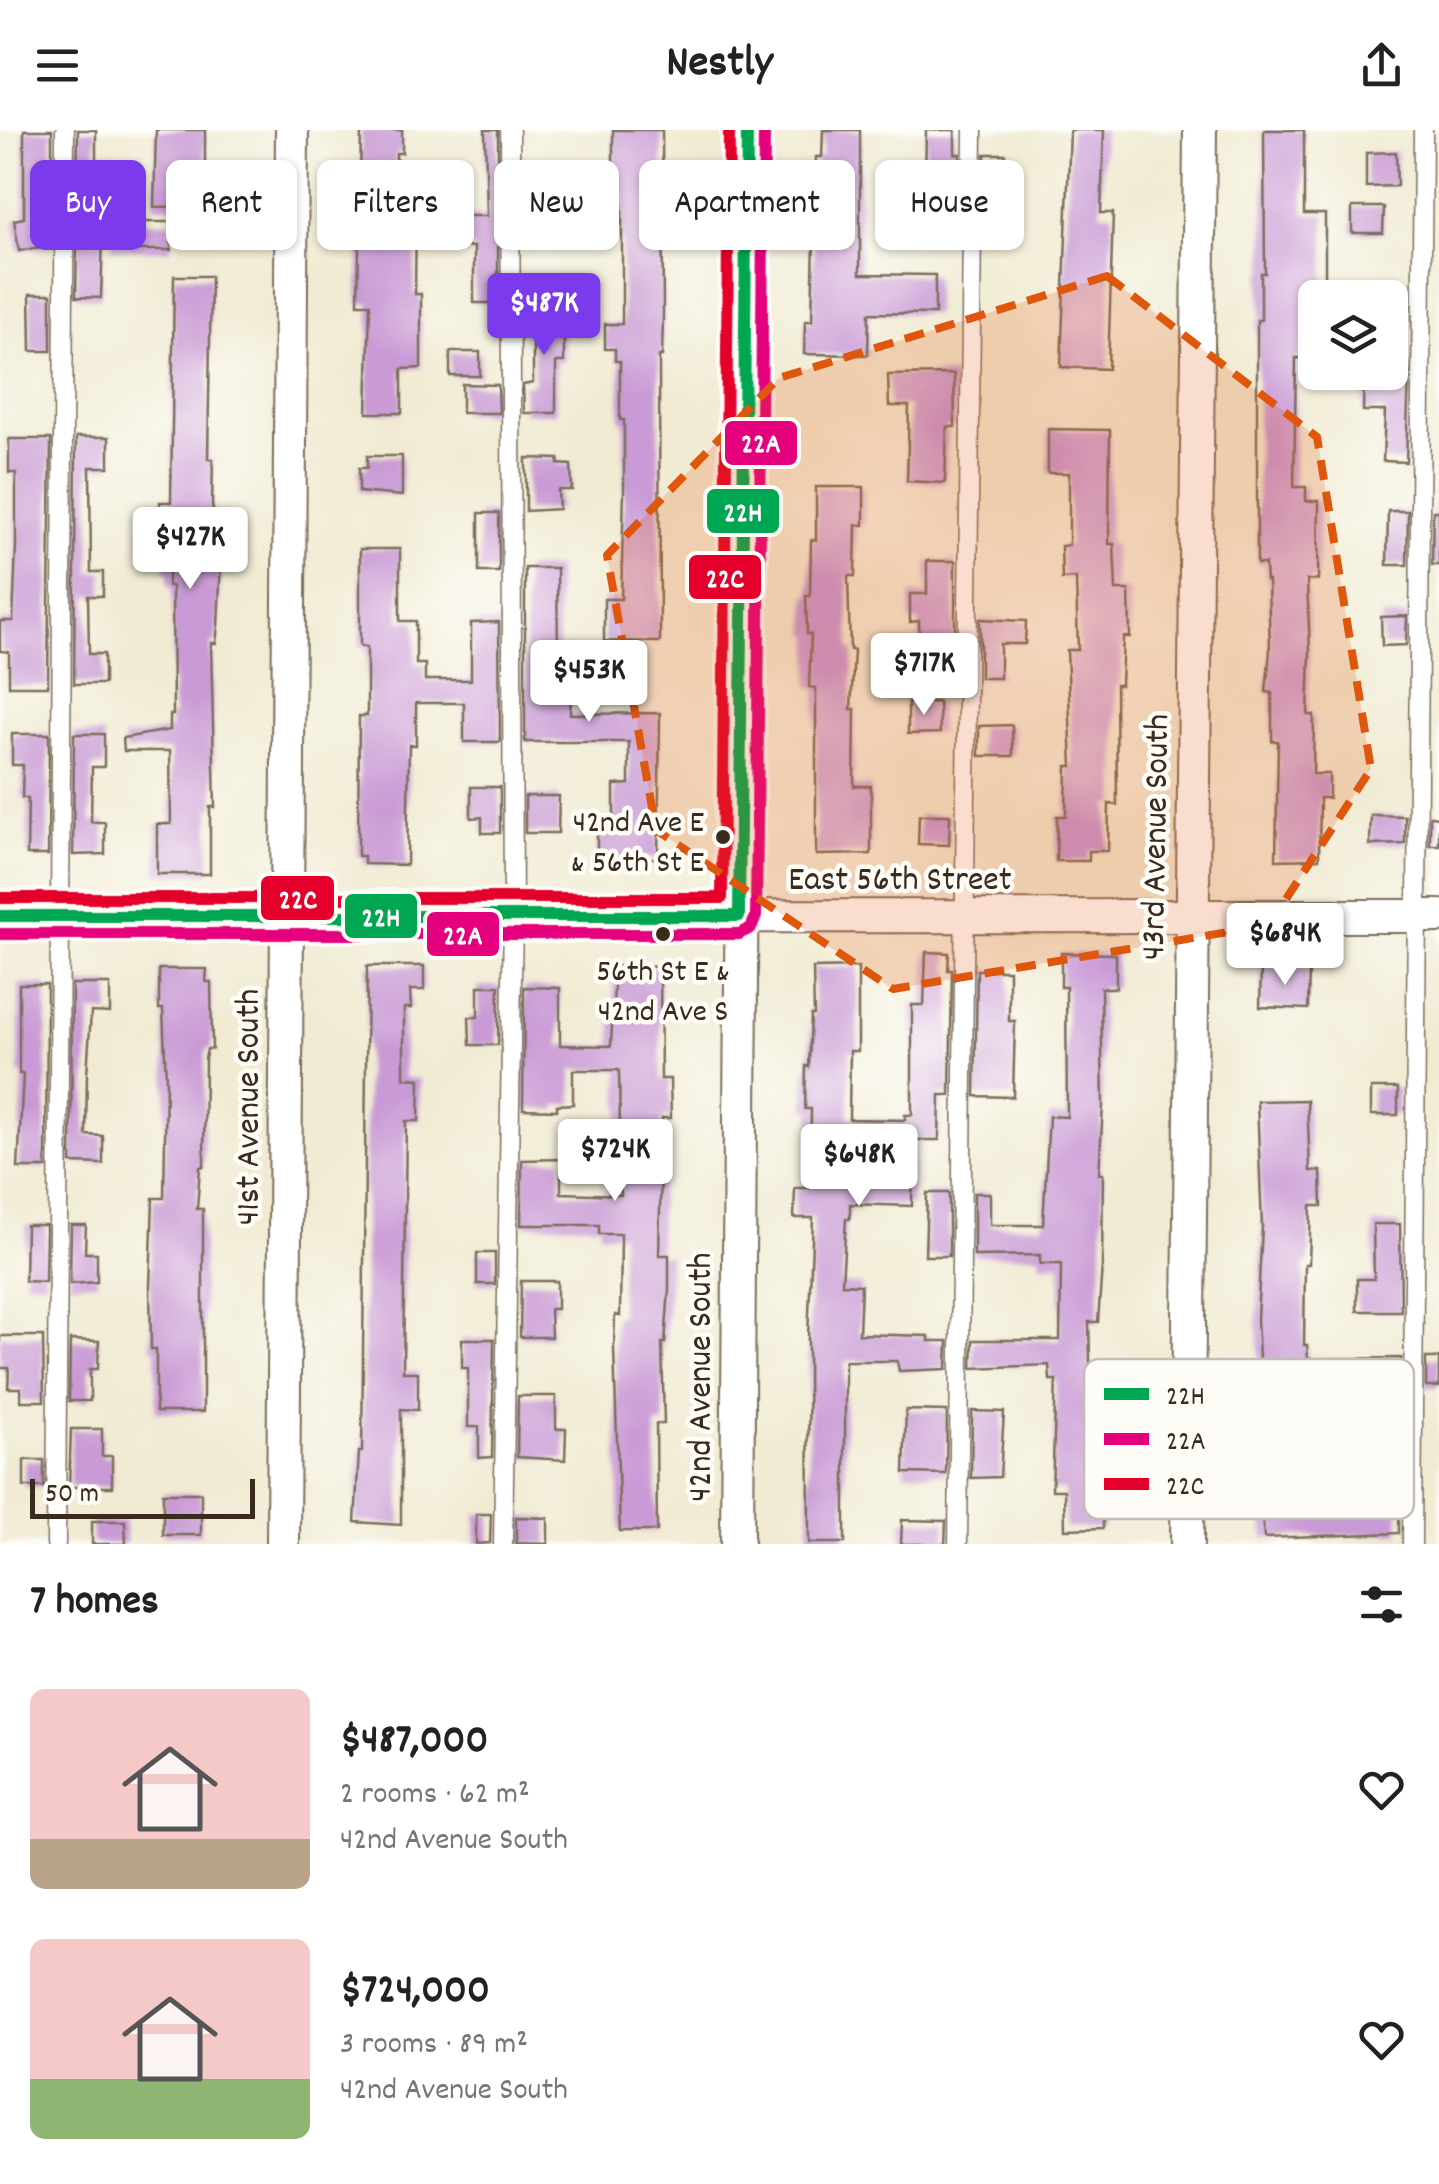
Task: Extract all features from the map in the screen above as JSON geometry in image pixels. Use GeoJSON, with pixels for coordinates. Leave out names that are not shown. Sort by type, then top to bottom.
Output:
{"type":"FeatureCollection","features":[{"type":"Feature","properties":{"kind":"street","name":"41st Avenue South"},"geometry":{"type":"LineString","coordinates":[[283,1544],[292,130]]}},
{"type":"Feature","properties":{"kind":"street","name":"42nd Avenue South"},"geometry":{"type":"LineString","coordinates":[[737,1544],[747,130]]}},
{"type":"Feature","properties":{"kind":"street","name":"43rd Avenue South"},"geometry":{"type":"LineString","coordinates":[[1189,1359],[1200,130]]}},
{"type":"Feature","properties":{"kind":"street","name":"East 56th Street"},"geometry":{"type":"LineString","coordinates":[[0,916],[1429,916]]}},
{"type":"Feature","properties":{"kind":"street","name":"43rd Avenue South"},"geometry":{"type":"LineString","coordinates":[[1187,1519],[1187,1544]]}},
{"type":"Feature","properties":{"kind":"lane"},"geometry":{"type":"LineString","coordinates":[[56,1544],[65,130]]}},
{"type":"Feature","properties":{"kind":"lane"},"geometry":{"type":"LineString","coordinates":[[503,1544],[513,916],[510,130]]}},
{"type":"Feature","properties":{"kind":"lane"},"geometry":{"type":"LineString","coordinates":[[958,1544],[973,130]]}},
{"type":"Feature","properties":{"kind":"lane"},"geometry":{"type":"LineString","coordinates":[[1414,1470],[1429,916],[1423,130]]}},
{"type":"Feature","properties":{"kind":"lane"},"geometry":{"type":"LineString","coordinates":[[1412,1544],[1413,1519]]}},
{"type":"Feature","properties":{"kind":"highlighted area"},"geometry":{"type":"Polygon","coordinates":[[[1107,276],[1317,437],[1371,769],[1269,925],[893,989],[656,830],[607,555],[779,378],[1107,276]]]}},
{"type":"Feature","properties":{"kind":"building"},"geometry":{"type":"Polygon","coordinates":[[[24,130],[52,130],[52,160],[30,160],[30,249],[19,251],[14,220],[24,218],[24,130]]]}},
{"type":"Feature","properties":{"kind":"building"},"geometry":{"type":"Polygon","coordinates":[[[78,130],[96,130],[96,160],[78,160],[78,130]]]}},
{"type":"Feature","properties":{"kind":"building"},"geometry":{"type":"Polygon","coordinates":[[[156,130],[205,130],[205,160],[166,160],[166,207],[154,207],[156,130]]]}},
{"type":"Feature","properties":{"kind":"building"},"geometry":{"type":"Polygon","coordinates":[[[361,130],[402,130],[402,153],[396,153],[396,160],[360,160],[361,130]]]}},
{"type":"Feature","properties":{"kind":"building"},"geometry":{"type":"Polygon","coordinates":[[[485,130],[498,130],[494,250],[498,250],[498,303],[474,303],[474,216],[487,216],[485,130]]]}},
{"type":"Feature","properties":{"kind":"building"},"geometry":{"type":"Polygon","coordinates":[[[613,130],[662,130],[662,160],[639,160],[639,250],[663,250],[660,642],[604,641],[604,599],[621,599],[624,491],[620,361],[615,361],[615,349],[605,349],[605,324],[622,324],[622,206],[619,160],[613,160],[613,130]]]}},
{"type":"Feature","properties":{"kind":"building"},"geometry":{"type":"Polygon","coordinates":[[[823,130],[860,130],[860,274],[935,275],[935,314],[869,313],[868,355],[804,354],[805,321],[812,321],[814,250],[855,250],[855,160],[816,160],[822,157],[823,130]]]}},
{"type":"Feature","properties":{"kind":"building"},"geometry":{"type":"Polygon","coordinates":[[[926,130],[955,130],[955,154],[960,154],[960,160],[925,160],[926,130]]]}},
{"type":"Feature","properties":{"kind":"building"},"geometry":{"type":"Polygon","coordinates":[[[1070,130],[1104,130],[1101,213],[1113,213],[1108,369],[1061,367],[1070,130]]]}},
{"type":"Feature","properties":{"kind":"building"},"geometry":{"type":"Polygon","coordinates":[[[1264,130],[1304,130],[1304,214],[1325,214],[1325,280],[1298,280],[1294,487],[1306,487],[1306,501],[1319,501],[1318,580],[1307,580],[1308,715],[1314,715],[1313,774],[1329,774],[1329,798],[1320,798],[1319,859],[1276,860],[1278,741],[1272,741],[1272,693],[1266,692],[1270,650],[1268,581],[1265,564],[1257,564],[1257,320],[1261,320],[1261,273],[1265,273],[1264,130]]]}},
{"type":"Feature","properties":{"kind":"building"},"geometry":{"type":"Polygon","coordinates":[[[1396,152],[1397,186],[1366,187],[1366,153],[1396,152]]]}},
{"type":"Feature","properties":{"kind":"building"},"geometry":{"type":"Polygon","coordinates":[[[985,154],[1005,154],[1005,160],[985,160],[985,154]]]}},
{"type":"Feature","properties":{"kind":"building"},"geometry":{"type":"Polygon","coordinates":[[[1352,207],[1384,207],[1383,233],[1352,233],[1352,207]]]}},
{"type":"Feature","properties":{"kind":"building"},"geometry":{"type":"Polygon","coordinates":[[[146,222],[166,222],[166,250],[146,250],[146,222]]]}},
{"type":"Feature","properties":{"kind":"building"},"geometry":{"type":"Polygon","coordinates":[[[77,250],[103,250],[101,298],[76,297],[77,250]]]}},
{"type":"Feature","properties":{"kind":"building"},"geometry":{"type":"Polygon","coordinates":[[[359,250],[416,250],[415,294],[421,294],[421,368],[402,369],[402,413],[367,413],[370,304],[358,304],[359,250]]]}},
{"type":"Feature","properties":{"kind":"building"},"geometry":{"type":"Polygon","coordinates":[[[174,276],[211,276],[208,459],[213,459],[212,505],[214,515],[220,515],[221,559],[216,643],[211,643],[215,807],[210,807],[210,874],[157,874],[157,824],[171,824],[170,751],[124,751],[123,738],[170,730],[173,715],[172,586],[168,586],[168,571],[164,571],[165,533],[160,533],[160,502],[171,502],[174,276]]]}},
{"type":"Feature","properties":{"kind":"building"},"geometry":{"type":"Polygon","coordinates":[[[30,294],[51,294],[51,351],[31,351],[30,294]]]}},
{"type":"Feature","properties":{"kind":"building"},"geometry":{"type":"Polygon","coordinates":[[[528,302],[559,302],[558,329],[564,329],[564,362],[556,362],[556,413],[524,413],[523,385],[533,383],[533,325],[528,325],[528,302]]]}},
{"type":"Feature","properties":{"kind":"building"},"geometry":{"type":"Polygon","coordinates":[[[450,352],[480,352],[480,376],[450,376],[450,352]]]}},
{"type":"Feature","properties":{"kind":"building"},"geometry":{"type":"Polygon","coordinates":[[[1409,372],[1406,462],[1383,461],[1385,411],[1363,411],[1364,390],[1408,390],[1409,372]]]}},
{"type":"Feature","properties":{"kind":"building"},"geometry":{"type":"Polygon","coordinates":[[[954,374],[955,427],[947,427],[945,483],[907,481],[909,406],[889,406],[888,375],[954,374]]]}},
{"type":"Feature","properties":{"kind":"building"},"geometry":{"type":"Polygon","coordinates":[[[462,384],[498,385],[499,413],[462,413],[462,384]]]}},
{"type":"Feature","properties":{"kind":"building"},"geometry":{"type":"Polygon","coordinates":[[[1048,429],[1110,430],[1109,544],[1114,544],[1116,590],[1129,590],[1130,637],[1123,637],[1121,685],[1116,685],[1117,805],[1109,804],[1108,851],[1089,851],[1089,861],[1056,861],[1057,816],[1066,816],[1067,766],[1072,766],[1067,650],[1078,650],[1076,578],[1062,579],[1061,546],[1069,545],[1069,473],[1048,473],[1048,429]]]}},
{"type":"Feature","properties":{"kind":"building"},"geometry":{"type":"Polygon","coordinates":[[[76,437],[109,437],[109,467],[90,467],[91,572],[103,572],[103,596],[88,596],[89,654],[104,654],[104,684],[74,684],[76,437]]]}},
{"type":"Feature","properties":{"kind":"building"},"geometry":{"type":"Polygon","coordinates":[[[9,439],[51,439],[48,686],[9,686],[9,652],[0,651],[0,621],[13,621],[16,473],[9,473],[9,439]]]}},
{"type":"Feature","properties":{"kind":"building"},"geometry":{"type":"Polygon","coordinates":[[[367,456],[402,456],[402,496],[359,492],[359,468],[367,468],[367,456]]]}},
{"type":"Feature","properties":{"kind":"building"},"geometry":{"type":"Polygon","coordinates":[[[526,458],[559,459],[558,464],[571,465],[572,490],[558,490],[559,509],[526,511],[526,458]]]}},
{"type":"Feature","properties":{"kind":"building"},"geometry":{"type":"Polygon","coordinates":[[[816,487],[864,487],[864,525],[856,525],[855,576],[848,576],[850,650],[854,650],[854,786],[871,786],[871,854],[816,855],[816,688],[809,687],[811,634],[807,634],[806,596],[810,596],[811,540],[816,540],[816,487]]]}},
{"type":"Feature","properties":{"kind":"building"},"geometry":{"type":"Polygon","coordinates":[[[1388,511],[1408,511],[1407,565],[1387,565],[1388,511]]]}},
{"type":"Feature","properties":{"kind":"building"},"geometry":{"type":"Polygon","coordinates":[[[1433,511],[1439,511],[1439,565],[1432,565],[1433,511]]]}},
{"type":"Feature","properties":{"kind":"building"},"geometry":{"type":"Polygon","coordinates":[[[479,513],[499,513],[499,572],[479,572],[479,513]]]}},
{"type":"Feature","properties":{"kind":"building"},"geometry":{"type":"Polygon","coordinates":[[[360,549],[400,549],[400,621],[416,621],[416,664],[425,664],[425,680],[471,680],[471,623],[499,622],[500,742],[464,742],[464,703],[416,703],[416,745],[409,745],[407,865],[364,864],[364,856],[358,856],[359,716],[367,716],[367,647],[360,646],[360,549]]]}},
{"type":"Feature","properties":{"kind":"building"},"geometry":{"type":"Polygon","coordinates":[[[927,561],[955,561],[955,678],[920,679],[919,621],[910,622],[910,594],[927,594],[927,561]]]}},
{"type":"Feature","properties":{"kind":"building"},"geometry":{"type":"Polygon","coordinates":[[[525,568],[557,568],[558,657],[573,657],[570,714],[660,713],[658,858],[597,858],[597,827],[614,827],[614,785],[629,784],[629,742],[525,742],[525,568]]]}},
{"type":"Feature","properties":{"kind":"building"},"geometry":{"type":"Polygon","coordinates":[[[1407,616],[1406,645],[1382,646],[1381,617],[1407,616]]]}},
{"type":"Feature","properties":{"kind":"building"},"geometry":{"type":"Polygon","coordinates":[[[980,619],[1026,621],[1025,644],[1000,644],[1000,678],[980,678],[980,619]]]}},
{"type":"Feature","properties":{"kind":"building"},"geometry":{"type":"Polygon","coordinates":[[[939,702],[940,733],[908,734],[908,703],[939,702]]]}},
{"type":"Feature","properties":{"kind":"building"},"geometry":{"type":"Polygon","coordinates":[[[1012,725],[1013,756],[979,756],[979,726],[1012,725]]]}},
{"type":"Feature","properties":{"kind":"building"},"geometry":{"type":"Polygon","coordinates":[[[12,734],[49,734],[48,855],[27,855],[28,798],[22,798],[23,765],[12,765],[12,734]]]}},
{"type":"Feature","properties":{"kind":"building"},"geometry":{"type":"Polygon","coordinates":[[[74,734],[104,734],[104,767],[92,767],[91,822],[105,822],[105,854],[73,855],[74,734]]]}},
{"type":"Feature","properties":{"kind":"building"},"geometry":{"type":"Polygon","coordinates":[[[471,787],[500,787],[500,833],[482,833],[482,817],[471,818],[471,787]]]}},
{"type":"Feature","properties":{"kind":"building"},"geometry":{"type":"Polygon","coordinates":[[[525,796],[559,796],[558,833],[525,833],[525,796]]]}},
{"type":"Feature","properties":{"kind":"building"},"geometry":{"type":"Polygon","coordinates":[[[919,815],[950,815],[949,845],[918,844],[919,815]]]}},
{"type":"Feature","properties":{"kind":"building"},"geometry":{"type":"Polygon","coordinates":[[[1371,815],[1405,816],[1405,844],[1370,845],[1371,815]]]}},
{"type":"Feature","properties":{"kind":"building"},"geometry":{"type":"Polygon","coordinates":[[[1430,816],[1439,817],[1439,845],[1430,845],[1430,816]]]}},
{"type":"Feature","properties":{"kind":"building"},"geometry":{"type":"Polygon","coordinates":[[[926,952],[949,953],[948,970],[952,970],[950,1095],[940,1095],[939,1140],[913,1140],[912,1206],[850,1204],[842,1284],[861,1285],[859,1334],[929,1336],[929,1341],[948,1341],[947,1369],[899,1371],[897,1361],[845,1361],[845,1543],[809,1543],[808,1338],[813,1218],[794,1218],[795,1188],[810,1188],[811,1109],[805,1109],[806,1066],[809,1067],[814,1015],[813,968],[858,967],[858,1051],[850,1051],[849,1119],[905,1120],[905,1115],[912,1115],[912,1005],[924,1005],[926,952]]]}},
{"type":"Feature","properties":{"kind":"building"},"geometry":{"type":"Polygon","coordinates":[[[1061,953],[1116,954],[1116,988],[1101,988],[1102,1265],[1098,1322],[1089,1322],[1090,1359],[1084,1359],[1084,1519],[1103,1519],[1103,1528],[1065,1529],[1064,1490],[1052,1490],[1056,1380],[1050,1380],[1049,1365],[972,1368],[973,1340],[1060,1340],[1061,1264],[1040,1264],[1040,1255],[974,1256],[974,1193],[990,1193],[990,1225],[1043,1225],[1049,1116],[1067,1117],[1066,987],[1061,987],[1061,953]]]}},
{"type":"Feature","properties":{"kind":"building"},"geometry":{"type":"Polygon","coordinates":[[[367,966],[424,966],[424,990],[410,990],[411,1008],[404,1008],[404,1078],[420,1079],[419,1121],[406,1121],[403,1372],[418,1372],[418,1410],[401,1409],[401,1525],[355,1522],[362,1452],[367,966]]]}},
{"type":"Feature","properties":{"kind":"building"},"geometry":{"type":"Polygon","coordinates":[[[615,966],[660,967],[661,1079],[670,1079],[671,1118],[662,1118],[659,1255],[669,1255],[669,1289],[662,1343],[664,1424],[656,1424],[657,1531],[620,1531],[614,1349],[615,1315],[620,1316],[621,1234],[599,1234],[599,1225],[521,1225],[522,1160],[561,1159],[561,1193],[621,1195],[619,1070],[573,1070],[573,1104],[557,1105],[557,1110],[523,1109],[524,987],[560,988],[560,1045],[611,1046],[615,966]]]}},
{"type":"Feature","properties":{"kind":"building"},"geometry":{"type":"Polygon","coordinates":[[[1261,967],[1309,968],[1308,1009],[1260,1007],[1261,967]]]}},
{"type":"Feature","properties":{"kind":"building"},"geometry":{"type":"Polygon","coordinates":[[[159,969],[207,969],[206,982],[211,982],[212,1049],[207,1049],[205,1059],[204,1166],[200,1167],[197,1209],[203,1209],[203,1412],[156,1412],[150,1286],[153,1198],[164,1198],[166,1080],[159,969]]]}},
{"type":"Feature","properties":{"kind":"building"},"geometry":{"type":"Polygon","coordinates":[[[977,970],[1009,970],[1009,1021],[1015,1021],[1013,1097],[975,1096],[977,970]]]}},
{"type":"Feature","properties":{"kind":"building"},"geometry":{"type":"Polygon","coordinates":[[[19,984],[47,984],[46,1168],[18,1168],[23,1074],[19,1074],[19,984]]]}},
{"type":"Feature","properties":{"kind":"building"},"geometry":{"type":"Polygon","coordinates":[[[72,984],[110,984],[110,1013],[91,1012],[87,1074],[86,1135],[103,1136],[103,1164],[71,1163],[72,984]]]}},
{"type":"Feature","properties":{"kind":"building"},"geometry":{"type":"Polygon","coordinates":[[[478,986],[499,986],[498,1045],[470,1045],[469,1017],[478,1017],[478,986]]]}},
{"type":"Feature","properties":{"kind":"building"},"geometry":{"type":"Polygon","coordinates":[[[1371,1088],[1398,1088],[1398,1115],[1371,1115],[1371,1088]]]}},
{"type":"Feature","properties":{"kind":"building"},"geometry":{"type":"Polygon","coordinates":[[[1307,1100],[1310,1171],[1321,1171],[1322,1206],[1311,1206],[1309,1264],[1305,1264],[1304,1345],[1308,1359],[1259,1359],[1262,1227],[1257,1101],[1307,1100]]]}},
{"type":"Feature","properties":{"kind":"building"},"geometry":{"type":"Polygon","coordinates":[[[927,1193],[949,1193],[949,1256],[925,1256],[927,1193]]]}},
{"type":"Feature","properties":{"kind":"building"},"geometry":{"type":"Polygon","coordinates":[[[1373,1224],[1400,1224],[1401,1311],[1357,1311],[1357,1279],[1374,1279],[1373,1224]]]}},
{"type":"Feature","properties":{"kind":"building"},"geometry":{"type":"Polygon","coordinates":[[[26,1225],[46,1225],[45,1282],[25,1281],[26,1225]]]}},
{"type":"Feature","properties":{"kind":"building"},"geometry":{"type":"Polygon","coordinates":[[[71,1225],[86,1225],[85,1253],[97,1253],[97,1282],[70,1284],[71,1225]]]}},
{"type":"Feature","properties":{"kind":"building"},"geometry":{"type":"Polygon","coordinates":[[[477,1253],[495,1253],[495,1284],[477,1284],[477,1253]]]}},
{"type":"Feature","properties":{"kind":"building"},"geometry":{"type":"Polygon","coordinates":[[[521,1281],[557,1281],[557,1309],[550,1309],[551,1337],[520,1337],[521,1281]]]}},
{"type":"Feature","properties":{"kind":"building"},"geometry":{"type":"Polygon","coordinates":[[[0,1336],[43,1336],[44,1401],[21,1401],[21,1388],[8,1388],[9,1368],[0,1368],[0,1336]]]}},
{"type":"Feature","properties":{"kind":"building"},"geometry":{"type":"Polygon","coordinates":[[[462,1339],[494,1339],[492,1457],[479,1458],[479,1427],[468,1427],[468,1368],[462,1368],[462,1339]]]}},
{"type":"Feature","properties":{"kind":"building"},"geometry":{"type":"Polygon","coordinates":[[[70,1340],[99,1341],[98,1369],[90,1369],[90,1401],[69,1401],[70,1340]]]}},
{"type":"Feature","properties":{"kind":"building"},"geometry":{"type":"Polygon","coordinates":[[[1426,1358],[1439,1358],[1439,1387],[1426,1387],[1426,1358]]]}},
{"type":"Feature","properties":{"kind":"building"},"geometry":{"type":"Polygon","coordinates":[[[518,1396],[556,1396],[556,1429],[566,1429],[565,1460],[517,1457],[518,1396]]]}},
{"type":"Feature","properties":{"kind":"building"},"geometry":{"type":"Polygon","coordinates":[[[906,1410],[947,1411],[946,1474],[904,1473],[906,1410]]]}},
{"type":"Feature","properties":{"kind":"building"},"geometry":{"type":"Polygon","coordinates":[[[972,1411],[1004,1412],[1000,1477],[971,1478],[972,1411]]]}},
{"type":"Feature","properties":{"kind":"building"},"geometry":{"type":"Polygon","coordinates":[[[71,1429],[102,1429],[102,1456],[112,1456],[112,1487],[69,1487],[71,1429]]]}},
{"type":"Feature","properties":{"kind":"building"},"geometry":{"type":"Polygon","coordinates":[[[24,1460],[44,1460],[44,1487],[24,1487],[24,1460]]]}},
{"type":"Feature","properties":{"kind":"building"},"geometry":{"type":"Polygon","coordinates":[[[163,1493],[201,1493],[201,1535],[163,1535],[163,1493]]]}},
{"type":"Feature","properties":{"kind":"building"},"geometry":{"type":"Polygon","coordinates":[[[476,1514],[491,1514],[490,1543],[476,1544],[476,1514]]]}},
{"type":"Feature","properties":{"kind":"building"},"geometry":{"type":"Polygon","coordinates":[[[516,1517],[548,1518],[548,1544],[516,1543],[516,1517]]]}},
{"type":"Feature","properties":{"kind":"building"},"geometry":{"type":"Polygon","coordinates":[[[1263,1519],[1399,1519],[1399,1533],[1264,1538],[1263,1519]]]}},
{"type":"Feature","properties":{"kind":"building"},"geometry":{"type":"Polygon","coordinates":[[[902,1520],[946,1521],[945,1544],[901,1544],[902,1520]]]}},
{"type":"Feature","properties":{"kind":"building"},"geometry":{"type":"Polygon","coordinates":[[[92,1521],[125,1521],[126,1544],[92,1544],[92,1521]]]}},
{"type":"Feature","properties":{"kind":"transit line","name":"22C"},"geometry":{"type":"LineString","coordinates":[[0,898],[722,898],[729,130]]}},
{"type":"Feature","properties":{"kind":"transit line","name":"22H"},"geometry":{"type":"LineString","coordinates":[[0,916],[739,916],[747,130]]}},
{"type":"Feature","properties":{"kind":"transit line","name":"22A"},"geometry":{"type":"LineString","coordinates":[[0,934],[739,934],[751,928],[756,916],[764,130]]}},
{"type":"Feature","properties":{"kind":"place","name":"42nd Ave E & 56th St E"},"geometry":{"type":"Point","coordinates":[723,837]}},
{"type":"Feature","properties":{"kind":"place","name":"56th St E & 42nd Ave S"},"geometry":{"type":"Point","coordinates":[663,934]}}]}
